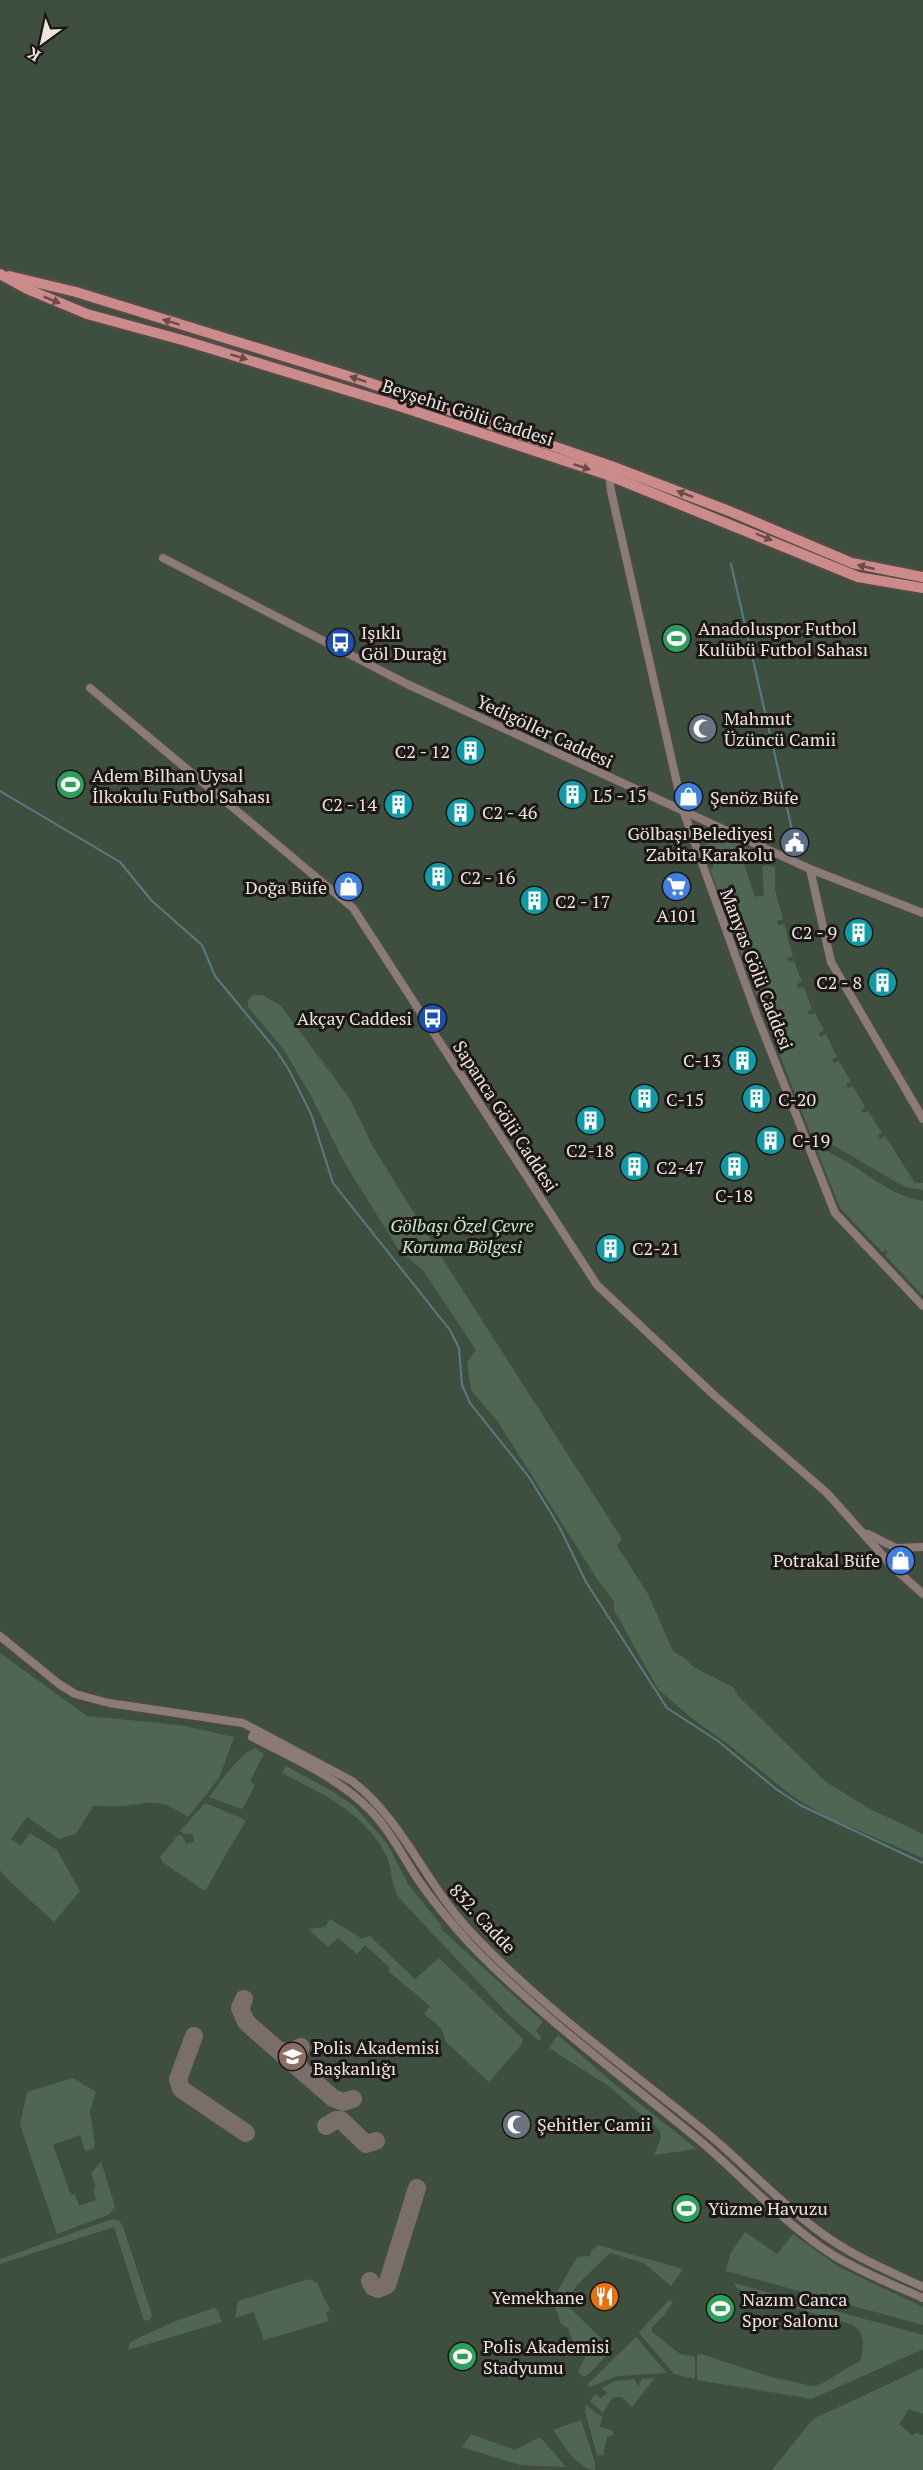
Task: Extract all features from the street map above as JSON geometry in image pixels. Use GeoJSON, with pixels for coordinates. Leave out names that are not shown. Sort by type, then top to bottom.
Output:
{"type":"FeatureCollection","features":[{"type":"Feature","properties":{"kind":"main road","name":"Beyşehir Gölü Caddesi"},"geometry":{"type":"LineString","coordinates":[[0,274],[27,290],[87,314],[186,341],[610,471],[728,516],[858,577],[923,588]]}},
{"type":"Feature","properties":{"kind":"main road"},"geometry":{"type":"LineString","coordinates":[[0,274],[76,292],[282,355],[610,471]]}},
{"type":"Feature","properties":{"kind":"main road"},"geometry":{"type":"LineString","coordinates":[[745,524],[852,563],[923,577]]}},
{"type":"Feature","properties":{"kind":"street","name":"Manyas Gölü Caddesi"},"geometry":{"type":"LineString","coordinates":[[610,471],[683,810],[757,1016],[834,1210],[923,1306]]}},
{"type":"Feature","properties":{"kind":"street","name":"Yedigöller Caddesi"},"geometry":{"type":"LineString","coordinates":[[164,558],[407,684],[810,869],[923,913]]}},
{"type":"Feature","properties":{"kind":"street","name":"Sapanca Gölü Caddesi"},"geometry":{"type":"LineString","coordinates":[[90,688],[353,908],[597,1285],[715,1396],[827,1492],[893,1567],[923,1594]]}},
{"type":"Feature","properties":{"kind":"street"},"geometry":{"type":"LineString","coordinates":[[810,869],[831,962],[923,1119]]}},
{"type":"Feature","properties":{"kind":"street"},"geometry":{"type":"LineString","coordinates":[[864,1533],[896,1548],[923,1547]]}},
{"type":"Feature","properties":{"kind":"street"},"geometry":{"type":"LineString","coordinates":[[893,1567],[891,1558],[896,1548]]}},
{"type":"Feature","properties":{"kind":"street","name":"832. Cadde"},"geometry":{"type":"LineString","coordinates":[[0,1636],[75,1694],[109,1703],[232,1721],[251,1726],[365,1791],[399,1831],[436,1890],[480,1942],[583,2034],[696,2124],[804,2220],[829,2239],[856,2256],[923,2287]]}},
{"type":"Feature","properties":{"kind":"street","name":"832. Cadde"},"geometry":{"type":"LineString","coordinates":[[253,1735],[336,1782],[359,1800],[383,1824],[427,1893],[471,1945],[568,2034],[823,2248],[923,2298]]}},
{"type":"Feature","properties":{"kind":"street"},"geometry":{"type":"LineString","coordinates":[[288,1756],[293,1748]]}},
{"type":"Feature","properties":{"kind":"street"},"geometry":{"type":"LineString","coordinates":[[735,2172],[742,2164]]}},
{"type":"Feature","properties":{"kind":"green space","name":"Gölbaşı Özel Çevre Koruma Bölgesi"},"geometry":{"type":"Polygon","coordinates":[[[0,0],[923,0],[923,2470],[0,2470],[0,0]]]}},
{"type":"Feature","properties":{"kind":"green space"},"geometry":{"type":"Polygon","coordinates":[[[698,826],[760,853],[758,856],[748,858],[746,855],[743,861],[755,897],[764,895],[762,867],[767,865],[775,867],[775,890],[783,919],[777,921],[778,925],[784,924],[793,956],[787,958],[789,962],[794,961],[802,982],[797,984],[798,988],[804,987],[812,1009],[807,1012],[809,1015],[815,1013],[824,1030],[819,1033],[820,1037],[826,1034],[837,1057],[832,1060],[834,1063],[839,1061],[851,1082],[846,1084],[848,1088],[853,1086],[865,1107],[861,1110],[863,1113],[868,1111],[882,1133],[878,1135],[880,1139],[885,1136],[915,1183],[923,1183],[923,1190],[905,1187],[810,1132],[751,982],[710,869],[714,867],[711,861],[707,862],[705,855],[710,853],[708,846],[702,846],[707,844],[704,834],[699,835],[698,826]]]}},
{"type":"Feature","properties":{"kind":"green space"},"geometry":{"type":"Polygon","coordinates":[[[252,995],[262,995],[281,1006],[350,1099],[373,1147],[622,1539],[617,1546],[648,1594],[673,1651],[695,1668],[733,1687],[739,1697],[826,1782],[870,1809],[923,1834],[923,1858],[827,1817],[791,1795],[690,1717],[658,1689],[614,1610],[614,1601],[599,1582],[498,1422],[471,1390],[467,1362],[476,1350],[422,1269],[400,1252],[344,1162],[310,1094],[284,1050],[248,1007],[248,1001],[252,995]]]}},
{"type":"Feature","properties":{"kind":"green space"},"geometry":{"type":"Polygon","coordinates":[[[816,1148],[842,1159],[893,1191],[923,1201],[923,1296],[885,1255],[888,1252],[886,1250],[882,1252],[840,1208],[816,1148]]]}},
{"type":"Feature","properties":{"kind":"green space"},"geometry":{"type":"Polygon","coordinates":[[[0,1653],[87,1716],[180,1725],[234,1737],[219,1778],[188,1817],[157,1803],[93,1806],[76,1834],[59,1839],[27,1817],[11,1839],[21,1846],[30,1833],[57,1850],[80,1891],[54,1922],[0,1870],[0,1653]]]}},
{"type":"Feature","properties":{"kind":"green space"},"geometry":{"type":"Polygon","coordinates":[[[255,1748],[264,1754],[250,1781],[255,1786],[242,1809],[209,1797],[242,1756],[255,1748]]]}},
{"type":"Feature","properties":{"kind":"green space"},"geometry":{"type":"Polygon","coordinates":[[[286,1766],[354,1806],[387,1843],[408,1884],[441,1925],[441,1929],[543,2022],[536,2030],[542,2039],[538,2040],[510,2016],[400,1899],[386,1855],[366,1827],[327,1797],[282,1773],[286,1766]]]}},
{"type":"Feature","properties":{"kind":"green space"},"geometry":{"type":"Polygon","coordinates":[[[205,1803],[246,1820],[205,1891],[162,1862],[160,1857],[179,1834],[186,1844],[194,1842],[193,1834],[184,1834],[180,1831],[205,1803]]]}},
{"type":"Feature","properties":{"kind":"green space"},"geometry":{"type":"Polygon","coordinates":[[[330,1919],[362,1939],[370,1936],[415,1979],[439,1958],[523,2039],[521,2045],[489,2082],[446,2042],[441,2028],[424,2014],[430,2006],[388,1971],[390,1968],[365,1945],[357,1954],[338,1938],[328,1947],[308,1929],[325,1927],[330,1919]]]}},
{"type":"Feature","properties":{"kind":"green space"},"geometry":{"type":"Polygon","coordinates":[[[558,2035],[612,2082],[697,2149],[654,2155],[661,2138],[660,2131],[610,2087],[549,2048],[558,2035]]]}},
{"type":"Feature","properties":{"kind":"green space"},"geometry":{"type":"Polygon","coordinates":[[[73,2078],[96,2092],[90,2111],[95,2145],[93,2149],[85,2151],[80,2135],[53,2145],[71,2195],[75,2194],[79,2206],[96,2200],[93,2188],[96,2187],[91,2173],[101,2162],[115,2206],[110,2214],[57,2234],[20,2125],[27,2092],[73,2078]]]}},
{"type":"Feature","properties":{"kind":"green space"},"geometry":{"type":"Polygon","coordinates":[[[112,2219],[119,2220],[123,2227],[152,2315],[150,2320],[146,2321],[143,2318],[114,2227],[0,2264],[0,2259],[112,2219]]]}},
{"type":"Feature","properties":{"kind":"green space"},"geometry":{"type":"Polygon","coordinates":[[[745,2232],[777,2254],[793,2234],[839,2267],[923,2307],[923,2325],[726,2271],[730,2254],[745,2232]]]}},
{"type":"Feature","properties":{"kind":"green space"},"geometry":{"type":"Polygon","coordinates":[[[598,2245],[683,2269],[671,2286],[644,2263],[610,2253],[578,2284],[564,2302],[612,2349],[589,2374],[583,2377],[578,2371],[585,2357],[573,2342],[568,2328],[561,2324],[555,2306],[555,2296],[578,2257],[590,2256],[591,2251],[598,2245]]]}},
{"type":"Feature","properties":{"kind":"green space"},"geometry":{"type":"Polygon","coordinates":[[[309,2279],[317,2283],[330,2310],[326,2313],[329,2321],[264,2340],[254,2312],[235,2318],[238,2301],[309,2279]]]}},
{"type":"Feature","properties":{"kind":"green space"},"geometry":{"type":"Polygon","coordinates":[[[734,2283],[923,2335],[923,2349],[812,2399],[697,2380],[697,2355],[701,2354],[771,2377],[812,2386],[821,2384],[861,2360],[862,2336],[853,2325],[747,2294],[734,2283]]]}},
{"type":"Feature","properties":{"kind":"green space"},"geometry":{"type":"Polygon","coordinates":[[[669,2300],[673,2302],[652,2327],[652,2332],[680,2354],[695,2357],[695,2379],[674,2374],[639,2332],[669,2300]]]}},
{"type":"Feature","properties":{"kind":"green space"},"geometry":{"type":"Polygon","coordinates":[[[214,2308],[222,2322],[128,2350],[130,2342],[173,2322],[214,2308]]]}},
{"type":"Feature","properties":{"kind":"green space"},"geometry":{"type":"Polygon","coordinates":[[[636,2337],[667,2373],[618,2376],[590,2387],[588,2384],[636,2337]]]}},
{"type":"Feature","properties":{"kind":"green space"},"geometry":{"type":"Polygon","coordinates":[[[923,2368],[923,2414],[909,2409],[899,2424],[913,2436],[915,2433],[923,2435],[923,2470],[772,2470],[813,2419],[923,2368]]]}},
{"type":"Feature","properties":{"kind":"green space"},"geometry":{"type":"Polygon","coordinates":[[[655,2378],[632,2407],[622,2397],[613,2397],[603,2413],[590,2401],[595,2394],[600,2398],[608,2393],[602,2388],[615,2381],[634,2379],[638,2386],[642,2379],[655,2378]]]}},
{"type":"Feature","properties":{"kind":"green space"},"geometry":{"type":"Polygon","coordinates":[[[586,2405],[602,2417],[600,2427],[614,2431],[613,2435],[607,2437],[603,2455],[597,2455],[585,2412],[586,2405]]]}},
{"type":"Feature","properties":{"kind":"green space"},"geometry":{"type":"Polygon","coordinates":[[[581,2420],[595,2462],[595,2470],[588,2469],[576,2461],[553,2430],[581,2420]]]}},
{"type":"Feature","properties":{"kind":"green space"},"geometry":{"type":"Polygon","coordinates":[[[471,2434],[515,2450],[540,2437],[566,2467],[520,2465],[462,2447],[471,2434]]]}},
{"type":"Feature","properties":{"kind":"waterway"},"geometry":{"type":"LineString","coordinates":[[731,564],[793,834],[785,847]]}},
{"type":"Feature","properties":{"kind":"waterway"},"geometry":{"type":"LineString","coordinates":[[0,791],[120,862],[152,901],[202,945],[215,976],[276,1050],[289,1070],[311,1114],[333,1183],[450,1330],[459,1348],[462,1385],[470,1403],[529,1477],[560,1528],[586,1582],[667,1708],[718,1741],[776,1789],[800,1805],[923,1863]]}},
{"type":"Feature","properties":{"kind":"taxiway"},"geometry":{"type":"LineString","coordinates":[[244,1999],[240,2008],[246,2022],[333,2098],[343,2102],[353,2099]]}},
{"type":"Feature","properties":{"kind":"taxiway"},"geometry":{"type":"LineString","coordinates":[[194,2036],[178,2079],[181,2089],[246,2133]]}},
{"type":"Feature","properties":{"kind":"taxiway"},"geometry":{"type":"LineString","coordinates":[[279,2050],[288,2053],[301,2047],[296,2059],[301,2070]]}},
{"type":"Feature","properties":{"kind":"taxiway"},"geometry":{"type":"LineString","coordinates":[[326,2126],[336,2120],[341,2120],[366,2144],[376,2141]]}},
{"type":"Feature","properties":{"kind":"taxiway"},"geometry":{"type":"LineString","coordinates":[[370,2281],[373,2287],[378,2289],[387,2285],[417,2188]]}},
{"type":"Feature","properties":{"kind":"place","name":"Anadoluspor Futbol Kulübü Futbol Sahası"},"geometry":{"type":"Point","coordinates":[677,638]}},
{"type":"Feature","properties":{"kind":"place","name":"Işıklı Göl Durağı"},"geometry":{"type":"Point","coordinates":[340,642]}},
{"type":"Feature","properties":{"kind":"place","name":"Mahmut Üzüncü Camii"},"geometry":{"type":"Point","coordinates":[703,728]}},
{"type":"Feature","properties":{"kind":"place","name":"C2 - 12"},"geometry":{"type":"Point","coordinates":[471,751]}},
{"type":"Feature","properties":{"kind":"place","name":"Adem Bilhan Uysal İlkokulu Futbol Sahası"},"geometry":{"type":"Point","coordinates":[71,785]}},
{"type":"Feature","properties":{"kind":"place","name":"L5 - 15"},"geometry":{"type":"Point","coordinates":[572,795]}},
{"type":"Feature","properties":{"kind":"place","name":"Şenöz Büfe"},"geometry":{"type":"Point","coordinates":[689,797]}},
{"type":"Feature","properties":{"kind":"place","name":"C2 - 14"},"geometry":{"type":"Point","coordinates":[398,804]}},
{"type":"Feature","properties":{"kind":"place","name":"C2 - 46"},"geometry":{"type":"Point","coordinates":[461,812]}},
{"type":"Feature","properties":{"kind":"place","name":"Gölbaşı Belediyesi Zabita Karakolu"},"geometry":{"type":"Point","coordinates":[794,843]}},
{"type":"Feature","properties":{"kind":"place","name":"C2 - 16"},"geometry":{"type":"Point","coordinates":[439,877]}},
{"type":"Feature","properties":{"kind":"place","name":"A101"},"geometry":{"type":"Point","coordinates":[677,886]}},
{"type":"Feature","properties":{"kind":"place","name":"Doğa Büfe"},"geometry":{"type":"Point","coordinates":[348,887]}},
{"type":"Feature","properties":{"kind":"place","name":"C2 - 17"},"geometry":{"type":"Point","coordinates":[534,901]}},
{"type":"Feature","properties":{"kind":"place","name":"C2 - 9"},"geometry":{"type":"Point","coordinates":[858,932]}},
{"type":"Feature","properties":{"kind":"place","name":"C2 - 8"},"geometry":{"type":"Point","coordinates":[883,982]}},
{"type":"Feature","properties":{"kind":"place","name":"Akçay Caddesi"},"geometry":{"type":"Point","coordinates":[433,1018]}},
{"type":"Feature","properties":{"kind":"place","name":"C-13"},"geometry":{"type":"Point","coordinates":[742,1060]}},
{"type":"Feature","properties":{"kind":"place","name":"C-15"},"geometry":{"type":"Point","coordinates":[645,1099]}},
{"type":"Feature","properties":{"kind":"place","name":"C-20"},"geometry":{"type":"Point","coordinates":[757,1099]}},
{"type":"Feature","properties":{"kind":"place","name":"C2-18"},"geometry":{"type":"Point","coordinates":[590,1121]}},
{"type":"Feature","properties":{"kind":"place","name":"C-19"},"geometry":{"type":"Point","coordinates":[771,1140]}},
{"type":"Feature","properties":{"kind":"place","name":"C-18"},"geometry":{"type":"Point","coordinates":[734,1166]}},
{"type":"Feature","properties":{"kind":"place","name":"C2-47"},"geometry":{"type":"Point","coordinates":[635,1167]}},
{"type":"Feature","properties":{"kind":"place","name":"C2-21"},"geometry":{"type":"Point","coordinates":[611,1248]}},
{"type":"Feature","properties":{"kind":"place","name":"Potrakal Büfe"},"geometry":{"type":"Point","coordinates":[901,1560]}},
{"type":"Feature","properties":{"kind":"place","name":"Polis Akademisi Başkanlığı"},"geometry":{"type":"Point","coordinates":[292,2057]}},
{"type":"Feature","properties":{"kind":"place","name":"Şehitler Camii"},"geometry":{"type":"Point","coordinates":[516,2124]}},
{"type":"Feature","properties":{"kind":"place","name":"Yüzme Havuzu"},"geometry":{"type":"Point","coordinates":[687,2208]}},
{"type":"Feature","properties":{"kind":"place","name":"Yemekhane"},"geometry":{"type":"Point","coordinates":[605,2297]}},
{"type":"Feature","properties":{"kind":"place","name":"Nazım Canca Spor Salonu"},"geometry":{"type":"Point","coordinates":[721,2309]}},
{"type":"Feature","properties":{"kind":"place","name":"Polis Akademisi Stadyumu"},"geometry":{"type":"Point","coordinates":[462,2356]}}]}
